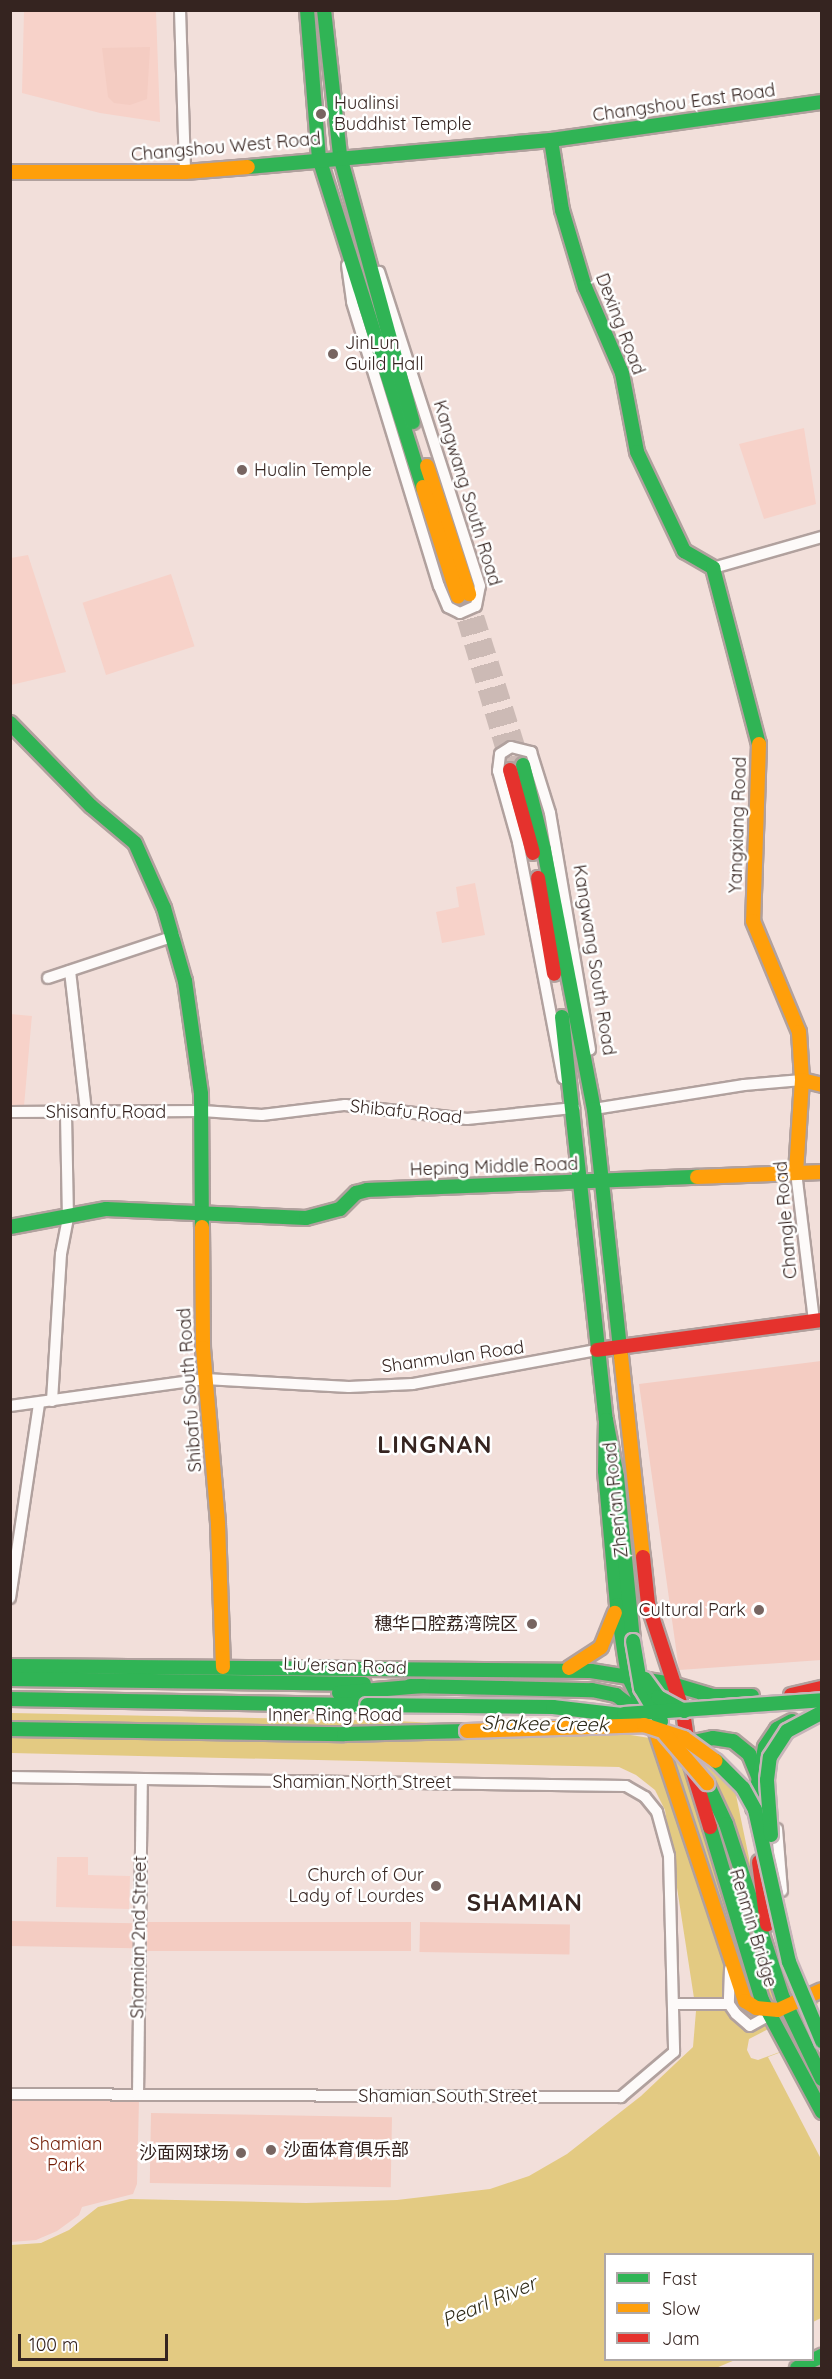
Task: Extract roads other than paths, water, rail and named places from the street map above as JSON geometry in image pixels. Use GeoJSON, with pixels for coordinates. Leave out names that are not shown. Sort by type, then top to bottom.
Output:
{"type":"FeatureCollection","features":[{"type":"Feature","properties":{"kind":"main road","name":"Kangwang South Road"},"geometry":{"type":"LineString","coordinates":[[307,10],[320,158],[345,248],[463,595],[386,334],[340,156],[324,10]]}},
{"type":"Feature","properties":{"kind":"main road","name":"Changshou East Road"},"geometry":{"type":"LineString","coordinates":[[551,140],[822,102]]}},
{"type":"Feature","properties":{"kind":"main road","name":"Changshou West Road"},"geometry":{"type":"LineString","coordinates":[[10,172],[185,172],[340,156],[551,140]]}},
{"type":"Feature","properties":{"kind":"main road","name":"Dexing Road"},"geometry":{"type":"LineString","coordinates":[[551,140],[562,210],[585,287],[622,373],[637,452],[684,550],[713,568]]}},
{"type":"Feature","properties":{"kind":"main road","name":"Yangxiang Road"},"geometry":{"type":"LineString","coordinates":[[713,568],[759,745],[753,921],[794,1010],[801,1044],[802,1080]]}},
{"type":"Feature","properties":{"kind":"main road","name":"Shibafu South Road"},"geometry":{"type":"LineString","coordinates":[[10,723],[91,806],[135,843],[147,863],[174,936],[196,1039],[202,1111],[205,1379],[218,1524],[223,1667]]}},
{"type":"Feature","properties":{"kind":"main road","name":"Kangwang South Road"},"geometry":{"type":"LineString","coordinates":[[597,1350],[578,1182],[574,1108],[517,768],[544,850],[577,1036],[594,1109],[618,1347]]}},
{"type":"Feature","properties":{"kind":"main road"},"geometry":{"type":"LineString","coordinates":[[802,1080],[822,1084]]}},
{"type":"Feature","properties":{"kind":"main road","name":"Changle Road"},"geometry":{"type":"LineString","coordinates":[[796,1172],[802,1080]]}},
{"type":"Feature","properties":{"kind":"main road","name":"Heping Middle Road"},"geometry":{"type":"LineString","coordinates":[[10,1227],[68,1219],[106,1209],[306,1218],[340,1209],[356,1193],[367,1190],[822,1172]]}},
{"type":"Feature","properties":{"kind":"main road"},"geometry":{"type":"LineString","coordinates":[[597,1350],[818,1321]]}},
{"type":"Feature","properties":{"kind":"main road","name":"Zhen'an Road"},"geometry":{"type":"LineString","coordinates":[[618,1347],[642,1570],[659,1647],[673,1692]]}},
{"type":"Feature","properties":{"kind":"main road","name":"Zhen'an Road"},"geometry":{"type":"LineString","coordinates":[[597,1350],[606,1420],[606,1481],[617,1605],[628,1676],[660,1737]]}},
{"type":"Feature","properties":{"kind":"main road"},"geometry":{"type":"LineString","coordinates":[[606,1420],[623,1539],[636,1671],[645,1695],[708,1783]]}},
{"type":"Feature","properties":{"kind":"main road"},"geometry":{"type":"LineString","coordinates":[[565,1670],[601,1647],[617,1605]]}},
{"type":"Feature","properties":{"kind":"main road"},"geometry":{"type":"LineString","coordinates":[[633,1641],[652,1691],[681,1710],[716,1715],[822,1714]]}},
{"type":"Feature","properties":{"kind":"main road"},"geometry":{"type":"LineString","coordinates":[[659,1647],[677,1673],[716,1696]]}},
{"type":"Feature","properties":{"kind":"main road","name":"Liu'ersan Road"},"geometry":{"type":"LineString","coordinates":[[10,1666],[565,1670],[628,1676],[673,1692],[716,1696],[822,1692]]}},
{"type":"Feature","properties":{"kind":"main road"},"geometry":{"type":"LineString","coordinates":[[532,1687],[533,1670]]}},
{"type":"Feature","properties":{"kind":"main road","name":"Liu'ersan Road"},"geometry":{"type":"LineString","coordinates":[[10,1679],[532,1687],[592,1690],[616,1695],[638,1710],[660,1737]]}},
{"type":"Feature","properties":{"kind":"main road"},"geometry":{"type":"LineString","coordinates":[[10,1699],[106,1700],[355,1692],[423,1686]]}},
{"type":"Feature","properties":{"kind":"main road"},"geometry":{"type":"LineString","coordinates":[[660,1737],[657,1704],[673,1692]]}},
{"type":"Feature","properties":{"kind":"main road","name":"Renmin Bridge"},"geometry":{"type":"LineString","coordinates":[[673,1692],[708,1826],[762,2000],[822,2112]]}},
{"type":"Feature","properties":{"kind":"main road","name":"Inner Ring Road"},"geometry":{"type":"LineString","coordinates":[[106,1700],[574,1708],[631,1717],[663,1732],[708,1783],[726,1824],[788,2005],[822,2079]]}},
{"type":"Feature","properties":{"kind":"main road"},"geometry":{"type":"LineString","coordinates":[[467,1731],[602,1716],[822,1700]]}},
{"type":"Feature","properties":{"kind":"main road"},"geometry":{"type":"LineString","coordinates":[[758,1776],[765,1747],[777,1729],[793,1720],[822,1714]]}},
{"type":"Feature","properties":{"kind":"main road"},"geometry":{"type":"LineString","coordinates":[[781,1927],[767,1795],[768,1766],[787,1731],[822,1714]]}},
{"type":"Feature","properties":{"kind":"main road","name":"Inner Ring Road"},"geometry":{"type":"LineString","coordinates":[[10,1729],[344,1734],[633,1724],[672,1733],[695,1744],[729,1771],[755,1810],[794,1978],[822,2042]]}},
{"type":"Feature","properties":{"kind":"main road","name":"Renmin Bridge"},"geometry":{"type":"LineString","coordinates":[[660,1737],[689,1783],[762,2016],[822,2126]]}},
{"type":"Feature","properties":{"kind":"main road"},"geometry":{"type":"LineString","coordinates":[[688,1743],[712,1738],[733,1741],[749,1754],[758,1776],[764,1825],[761,1867],[763,1906],[782,1966],[800,1988],[822,1990]]}},
{"type":"Feature","properties":{"kind":"main road"},"geometry":{"type":"LineString","coordinates":[[669,1752],[728,1953],[745,2001],[756,2008],[788,2005],[822,1990]]}},
{"type":"Feature","properties":{"kind":"main road"},"geometry":{"type":"LineString","coordinates":[[797,2368],[812,2361]]}},
{"type":"Feature","properties":{"kind":"street"},"geometry":{"type":"LineString","coordinates":[[180,10],[185,172]]}},
{"type":"Feature","properties":{"kind":"street","name":"Kangwang South Road"},"geometry":{"type":"LineString","coordinates":[[345,248],[352,302],[439,586],[452,611],[465,611],[479,602],[480,586],[386,289],[364,245]]}},
{"type":"Feature","properties":{"kind":"street"},"geometry":{"type":"LineString","coordinates":[[713,568],[822,537]]}},
{"type":"Feature","properties":{"kind":"street","name":"Kangwang South Road"},"geometry":{"type":"LineString","coordinates":[[574,1108],[557,1056],[522,861],[498,771],[500,754],[511,747],[525,748],[533,756],[555,833],[592,1057],[594,1109]]}},
{"type":"Feature","properties":{"kind":"street"},"geometry":{"type":"LineString","coordinates":[[48,978],[174,936]]}},
{"type":"Feature","properties":{"kind":"street"},"geometry":{"type":"LineString","coordinates":[[69,971],[86,1112]]}},
{"type":"Feature","properties":{"kind":"street"},"geometry":{"type":"LineString","coordinates":[[594,1109],[744,1085],[802,1080]]}},
{"type":"Feature","properties":{"kind":"street","name":"Shibafu Road"},"geometry":{"type":"LineString","coordinates":[[202,1111],[274,1115],[345,1105],[467,1119],[574,1108]]}},
{"type":"Feature","properties":{"kind":"street","name":"Shisanfu Road"},"geometry":{"type":"LineString","coordinates":[[10,1112],[202,1111]]}},
{"type":"Feature","properties":{"kind":"street"},"geometry":{"type":"LineString","coordinates":[[52,1401],[61,1254],[68,1219],[66,1113]]}},
{"type":"Feature","properties":{"kind":"street","name":"Changle Road"},"geometry":{"type":"LineString","coordinates":[[796,1172],[818,1321]]}},
{"type":"Feature","properties":{"kind":"street","name":"Shanmulan Road"},"geometry":{"type":"LineString","coordinates":[[10,1406],[39,1404],[205,1379],[392,1386],[597,1350]]}},
{"type":"Feature","properties":{"kind":"street"},"geometry":{"type":"LineString","coordinates":[[10,1598],[39,1404]]}},
{"type":"Feature","properties":{"kind":"street"},"geometry":{"type":"LineString","coordinates":[[822,1714],[795,1732],[780,1755],[774,1776],[780,1879],[790,1944],[801,1978],[822,1990]]}},
{"type":"Feature","properties":{"kind":"street","name":"Shamian North Street"},"geometry":{"type":"LineString","coordinates":[[10,1777],[627,1786],[645,1797],[657,1812],[669,1856]]}},
{"type":"Feature","properties":{"kind":"street","name":"Shamian 2nd Street"},"geometry":{"type":"LineString","coordinates":[[138,2095],[142,1780]]}},
{"type":"Feature","properties":{"kind":"street","name":"Shamian South Street"},"geometry":{"type":"LineString","coordinates":[[10,2094],[621,2097],[674,2052],[676,2004],[669,1856]]}},
{"type":"Feature","properties":{"kind":"street"},"geometry":{"type":"LineString","coordinates":[[728,1953],[729,2004],[750,2026],[788,2005]]}},
{"type":"Feature","properties":{"kind":"street"},"geometry":{"type":"LineString","coordinates":[[676,2004],[729,2004]]}},
{"type":"Feature","properties":{"kind":"water","name":"Pearl River"},"geometry":{"type":"Polygon","coordinates":[[[11,1713],[396,1721],[612,1732],[712,1748],[730,1766],[761,1916],[778,1975],[819,2003],[749,2039],[747,2050],[751,2058],[758,2060],[821,2037],[821,2318],[814,2322],[814,2253],[604,2253],[604,2361],[733,2361],[716,2368],[11,2368],[11,2245],[41,2243],[69,2230],[98,2207],[130,2199],[306,2203],[397,2200],[490,2189],[529,2176],[567,2154],[641,2096],[693,2047],[696,2011],[665,1810],[655,1790],[636,1775],[619,1767],[11,1753],[11,1713]]]}},
{"type":"Feature","properties":{"kind":"tunnel"},"geometry":{"type":"LineString","coordinates":[[469,594],[523,765]]}},
{"type":"Feature","properties":{"kind":"tunnel"},"geometry":{"type":"LineString","coordinates":[[458,597],[510,770]]}},
{"type":"Feature","properties":{"kind":"place","name":"Hualinsi Buddhist Temple"},"geometry":{"type":"Point","coordinates":[321,114]}},
{"type":"Feature","properties":{"kind":"place","name":"JinLun Guild Hall"},"geometry":{"type":"Point","coordinates":[333,354]}},
{"type":"Feature","properties":{"kind":"place","name":"Hualin Temple"},"geometry":{"type":"Point","coordinates":[242,470]}},
{"type":"Feature","properties":{"kind":"place","name":"Cultural Park"},"geometry":{"type":"Point","coordinates":[759,1610]}},
{"type":"Feature","properties":{"kind":"place","name":"穗华口腔荔湾院区"},"geometry":{"type":"Point","coordinates":[532,1624]}},
{"type":"Feature","properties":{"kind":"place","name":"Church of Our Lady of Lourdes"},"geometry":{"type":"Point","coordinates":[436,1886]}},
{"type":"Feature","properties":{"kind":"place","name":"沙面体育俱乐部"},"geometry":{"type":"Point","coordinates":[271,2150]}},
{"type":"Feature","properties":{"kind":"place","name":"沙面网球场"},"geometry":{"type":"Point","coordinates":[241,2153]}},
{"type":"Feature","properties":{"kind":"district","name":"LINGNAN"},"geometry":{"type":"Point","coordinates":[435,1445]}},
{"type":"Feature","properties":{"kind":"district","name":"SHAMIAN"},"geometry":{"type":"Point","coordinates":[525,1903]}},
{"type":"Feature","properties":{"kind":"water label","name":"Shakee Creek"},"geometry":{"type":"Point","coordinates":[545,1723]}},
{"type":"Feature","properties":{"kind":"park label","name":"Shamian Park"},"geometry":{"type":"Point","coordinates":[66,2155]}}]}
